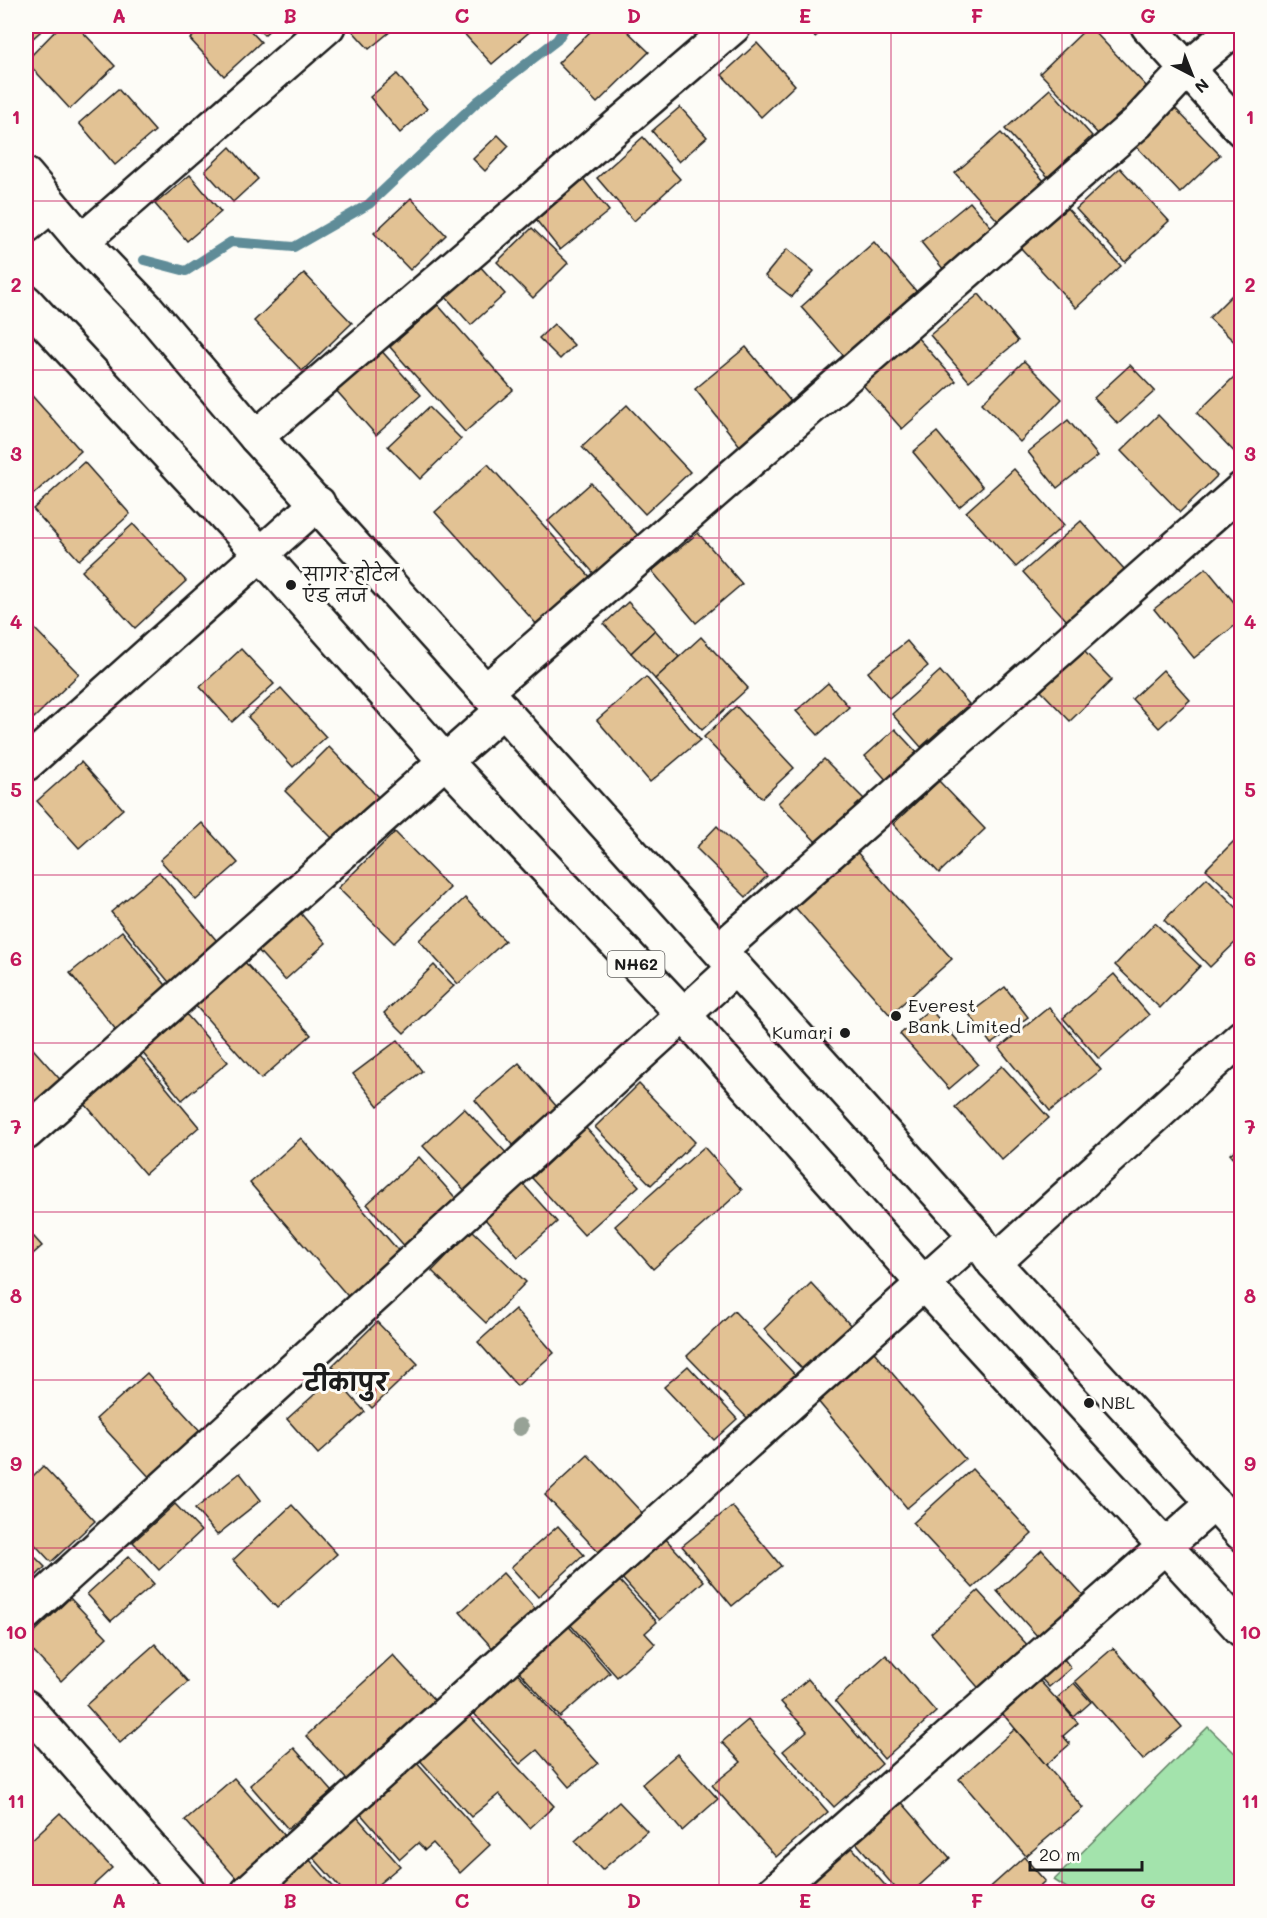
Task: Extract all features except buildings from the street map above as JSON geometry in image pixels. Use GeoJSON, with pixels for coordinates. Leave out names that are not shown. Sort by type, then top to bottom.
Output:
{"type":"FeatureCollection","features":[{"type":"Feature","properties":{"kind":"street"},"geometry":{"type":"LineString","coordinates":[[90,249],[328,26]]}},
{"type":"Feature","properties":{"kind":"street"},"geometry":{"type":"LineString","coordinates":[[256,437],[734,26]]}},
{"type":"Feature","properties":{"kind":"street"},"geometry":{"type":"LineString","coordinates":[[1148,26],[1242,130]]}},
{"type":"Feature","properties":{"kind":"street"},"geometry":{"type":"LineString","coordinates":[[26,1132],[445,761],[495,700],[1137,123],[1187,69],[1238,26]]}},
{"type":"Feature","properties":{"kind":"street"},"geometry":{"type":"LineString","coordinates":[[26,175],[90,249],[149,311],[256,437],[728,959],[1242,1534]]}},
{"type":"Feature","properties":{"kind":"street"},"geometry":{"type":"LineString","coordinates":[[26,226],[51,205]]}},
{"type":"Feature","properties":{"kind":"street","name":"NH62"},"geometry":{"type":"LineString","coordinates":[[26,302],[261,554],[445,761],[684,1015],[923,1283],[1242,1630]]}},
{"type":"Feature","properties":{"kind":"street"},"geometry":{"type":"LineString","coordinates":[[26,1613],[684,1015],[728,959],[1242,489]]}},
{"type":"Feature","properties":{"kind":"street"},"geometry":{"type":"LineString","coordinates":[[26,764],[318,503]]}},
{"type":"Feature","properties":{"kind":"street"},"geometry":{"type":"LineString","coordinates":[[248,1893],[923,1283],[985,1249],[1242,1037]]}},
{"type":"Feature","properties":{"kind":"street"},"geometry":{"type":"LineString","coordinates":[[774,1893],[1214,1503]]}},
{"type":"Feature","properties":{"kind":"street"},"geometry":{"type":"LineString","coordinates":[[26,1707],[189,1893]]}},
{"type":"Feature","properties":{"kind":"green space"},"geometry":{"type":"Polygon","coordinates":[[[1208,1727],[1241,1759],[1241,1885],[1221,1892],[1073,1892],[1054,1880],[1208,1727]]]}},
{"type":"Feature","properties":{"kind":"waterway"},"geometry":{"type":"LineString","coordinates":[[144,260],[186,271],[231,242],[294,247],[369,204],[478,101],[557,40],[566,26]]}},
{"type":"Feature","properties":{"kind":"place","name":"सागर होटेल एंड लज"},"geometry":{"type":"Point","coordinates":[291,585]}},
{"type":"Feature","properties":{"kind":"place","name":"Everest Bank Limited"},"geometry":{"type":"Point","coordinates":[896,1016]}},
{"type":"Feature","properties":{"kind":"place","name":"Kumari"},"geometry":{"type":"Point","coordinates":[845,1033]}},
{"type":"Feature","properties":{"kind":"place","name":"NBL"},"geometry":{"type":"Point","coordinates":[1089,1403]}},
{"type":"Feature","properties":{"kind":"district","name":"टीकापुर"},"geometry":{"type":"Point","coordinates":[346,1383]}}]}
